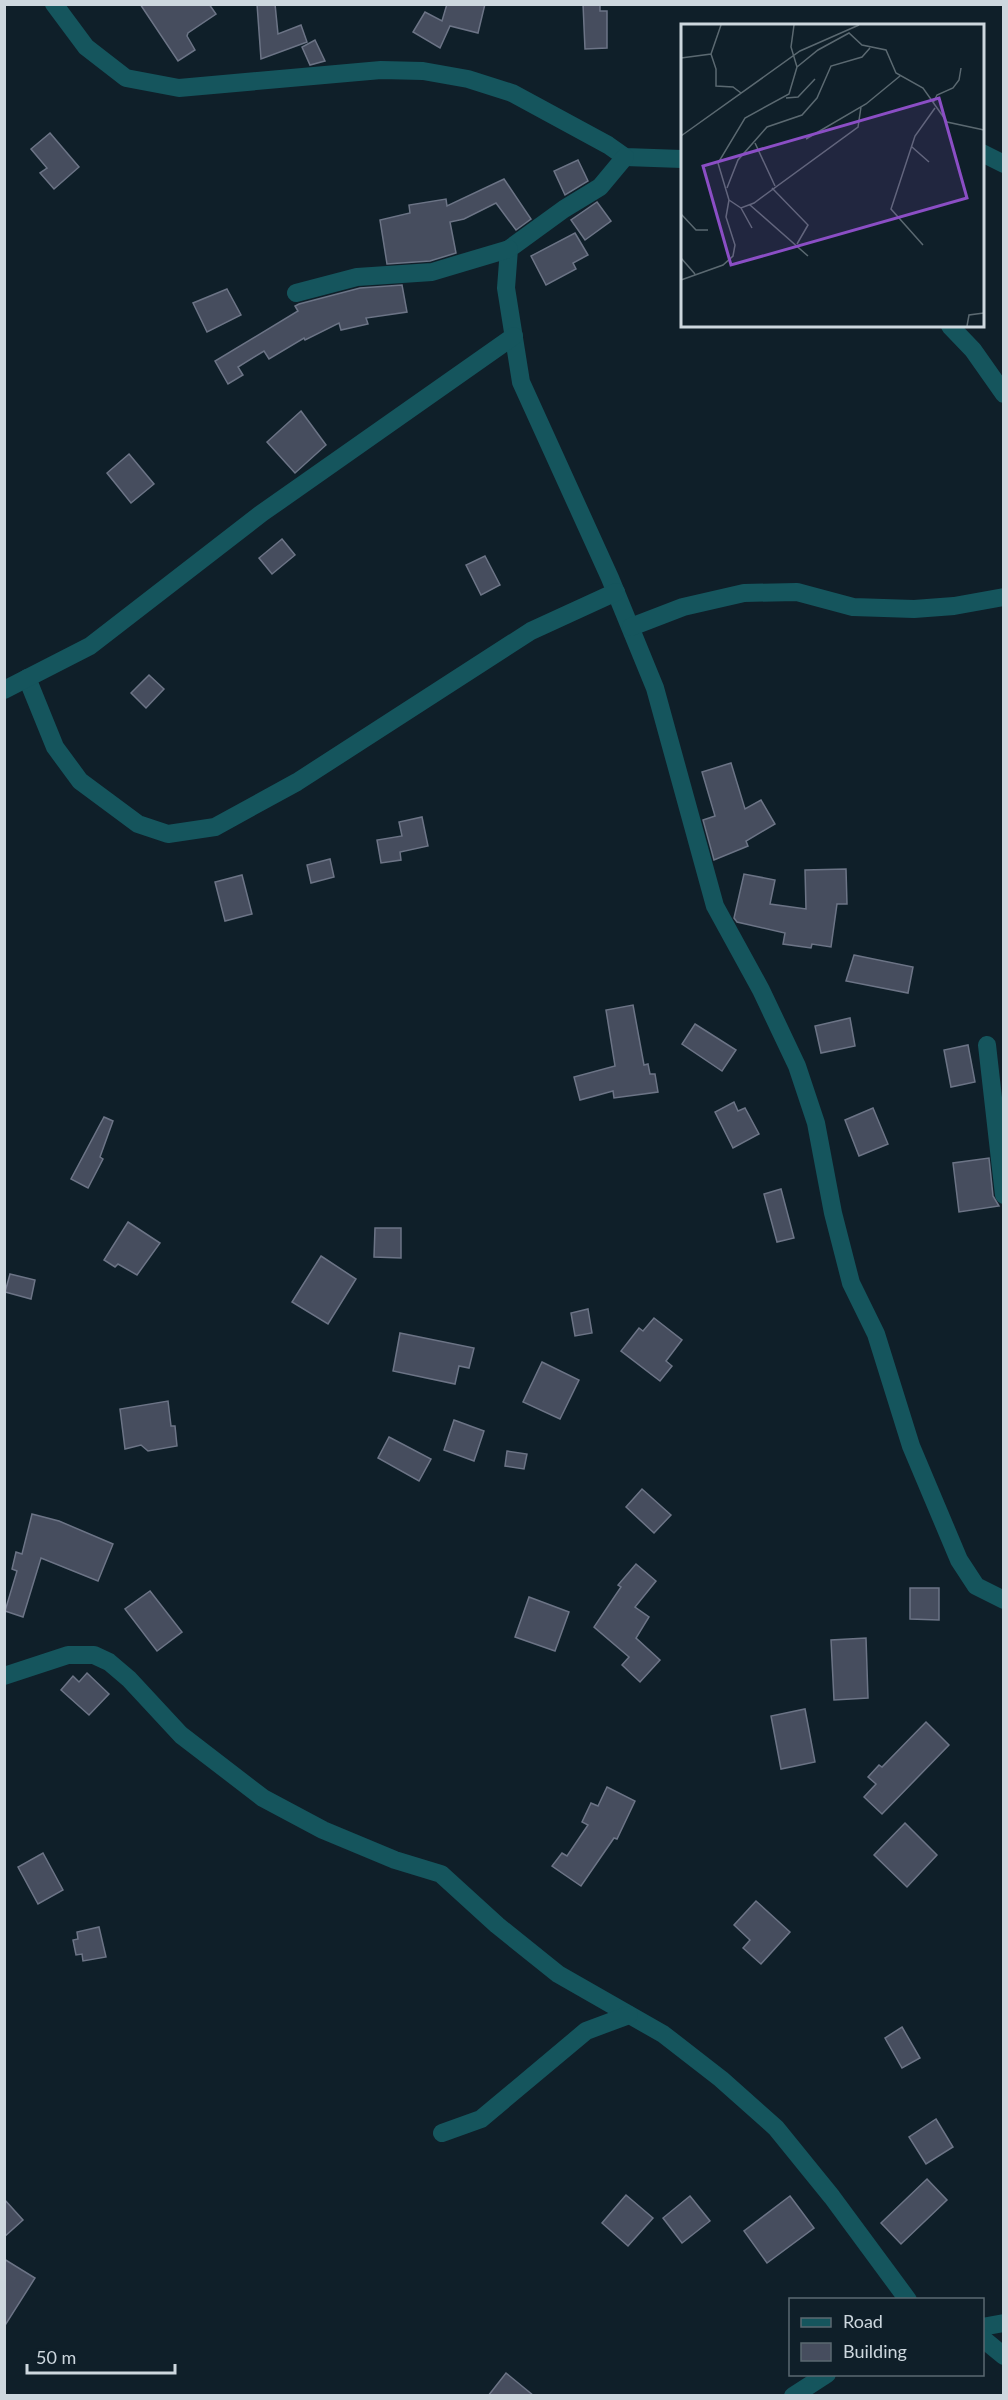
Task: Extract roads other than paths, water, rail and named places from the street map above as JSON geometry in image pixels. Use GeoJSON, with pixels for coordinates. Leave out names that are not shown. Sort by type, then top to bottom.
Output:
{"type":"FeatureCollection","features":[{"type":"Feature","properties":{"kind":"street"},"geometry":{"type":"LineString","coordinates":[[54,4],[86,47],[126,78],[179,88],[381,70],[423,71],[468,79],[512,93],[608,145],[625,157],[681,159]]}},
{"type":"Feature","properties":{"kind":"street"},"geometry":{"type":"LineString","coordinates":[[984,154],[1004,164]]}},
{"type":"Feature","properties":{"kind":"street"},"geometry":{"type":"LineString","coordinates":[[296,293],[357,277],[432,272],[509,249],[564,209],[600,187],[625,157]]}},
{"type":"Feature","properties":{"kind":"street"},"geometry":{"type":"LineString","coordinates":[[509,249],[506,288],[521,382],[616,592],[655,688],[715,906],[761,990],[800,1076],[816,1123],[833,1213],[851,1283],[876,1334],[911,1446],[959,1560],[976,1586],[1004,1600]]}},
{"type":"Feature","properties":{"kind":"street"},"geometry":{"type":"LineString","coordinates":[[951,327],[973,350],[1004,394]]}},
{"type":"Feature","properties":{"kind":"street"},"geometry":{"type":"LineString","coordinates":[[4,690],[90,646],[262,513],[514,336]]}},
{"type":"Feature","properties":{"kind":"street"},"geometry":{"type":"LineString","coordinates":[[27,678],[55,747],[80,781],[138,824],[168,834],[215,827],[297,782],[531,631],[616,592]]}},
{"type":"Feature","properties":{"kind":"street"},"geometry":{"type":"LineString","coordinates":[[630,627],[682,608],[744,593],[797,592],[853,607],[914,609],[954,606],[1004,597]]}},
{"type":"Feature","properties":{"kind":"street"},"geometry":{"type":"LineString","coordinates":[[987,1045],[1004,1196]]}},
{"type":"Feature","properties":{"kind":"street"},"geometry":{"type":"LineString","coordinates":[[4,1676],[68,1655],[94,1655],[109,1662],[129,1679],[181,1735],[263,1798],[323,1830],[395,1860],[441,1874],[497,1925],[558,1974],[663,2034],[713,2072],[776,2128],[832,2197],[907,2298]]}},
{"type":"Feature","properties":{"kind":"street"},"geometry":{"type":"LineString","coordinates":[[442,2133],[481,2119],[586,2031],[629,2015]]}},
{"type":"Feature","properties":{"kind":"street"},"geometry":{"type":"LineString","coordinates":[[984,2327],[1004,2323]]}},
{"type":"Feature","properties":{"kind":"street"},"geometry":{"type":"LineString","coordinates":[[984,2340],[1004,2356]]}},
{"type":"Feature","properties":{"kind":"street"},"geometry":{"type":"LineString","coordinates":[[794,2396],[824,2376]]}}]}
